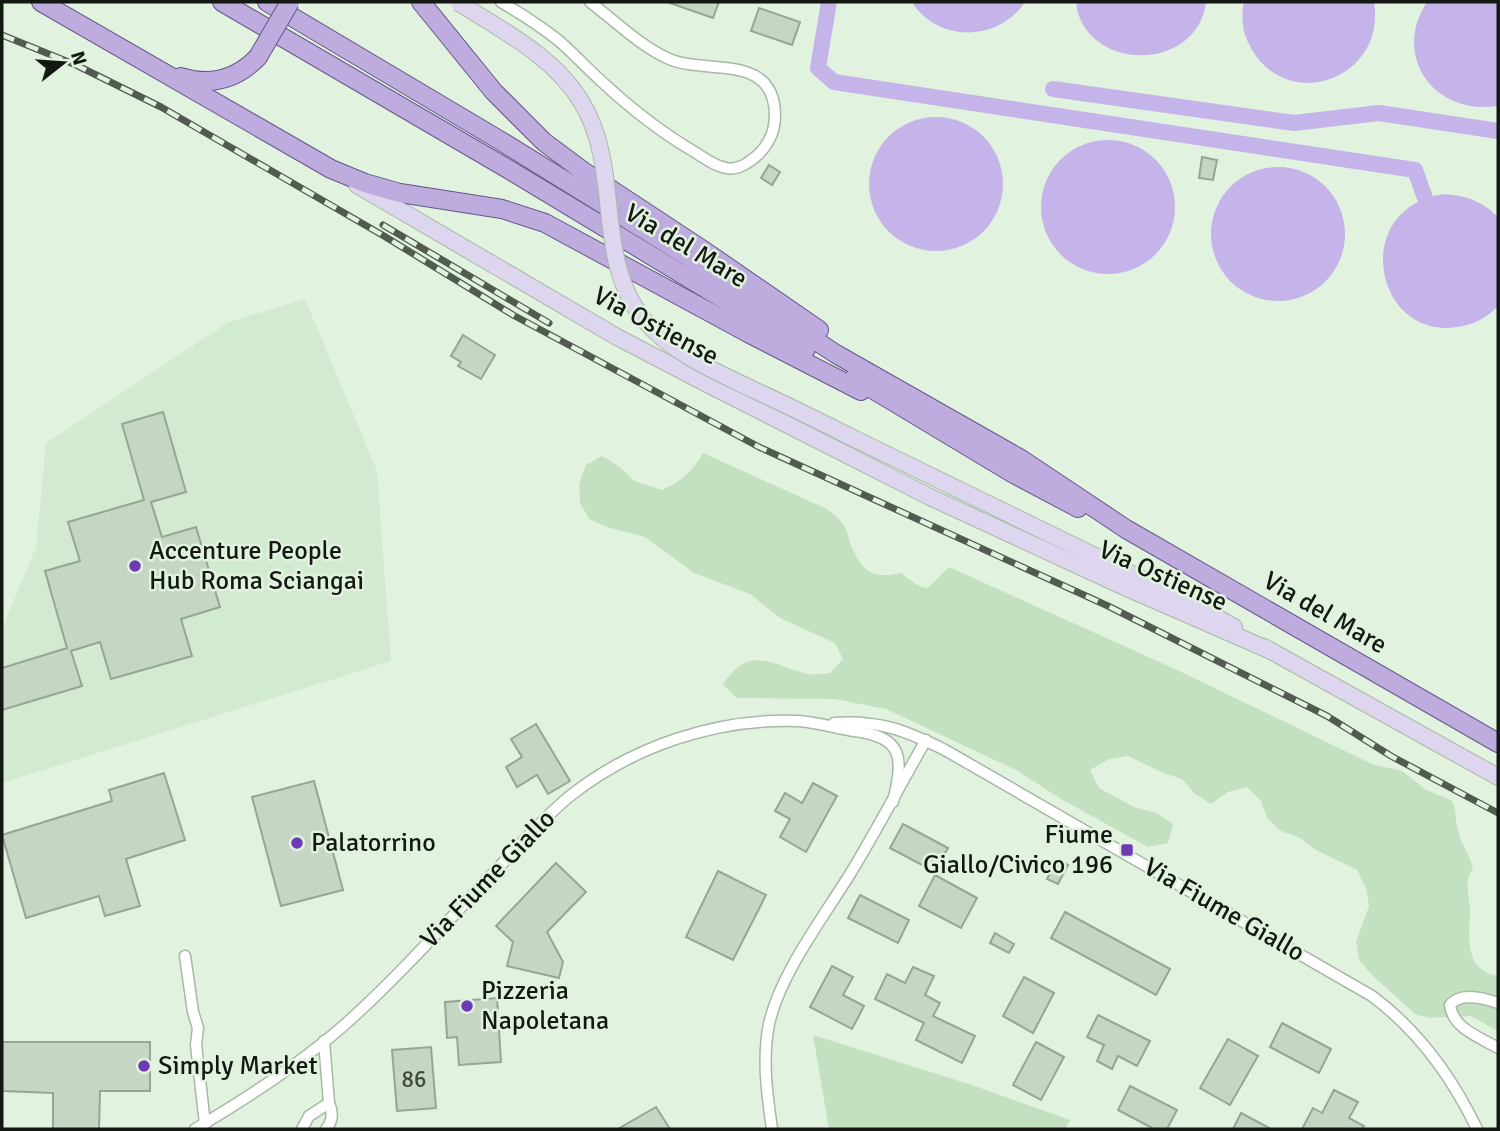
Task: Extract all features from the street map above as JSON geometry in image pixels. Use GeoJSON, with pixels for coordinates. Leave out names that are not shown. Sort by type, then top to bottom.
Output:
{"type":"FeatureCollection","features":[{"type":"Feature","properties":{"kind":"main road","name":"Via Ostiense"},"geometry":{"type":"LineString","coordinates":[[41,2],[617,337],[932,498],[1119,585],[1271,651]]}},
{"type":"Feature","properties":{"kind":"main road","name":"Via del Mare"},"geometry":{"type":"LineString","coordinates":[[222,2],[508,169],[936,429],[1052,495],[1126,529]]}},
{"type":"Feature","properties":{"kind":"main road","name":"Via del Mare"},"geometry":{"type":"LineString","coordinates":[[267,2],[501,141],[687,256],[836,354],[1021,460],[1126,529],[1498,743]]}},
{"type":"Feature","properties":{"kind":"main road"},"geometry":{"type":"LineString","coordinates":[[158,70],[198,81],[219,81],[243,71],[258,57],[290,2]]}},
{"type":"Feature","properties":{"kind":"main road"},"geometry":{"type":"LineString","coordinates":[[421,2],[494,92],[544,142],[767,293],[919,401]]}},
{"type":"Feature","properties":{"kind":"main road","name":"Via Ostiense"},"geometry":{"type":"LineString","coordinates":[[459,2],[545,61],[582,103],[594,127],[602,155],[612,248],[619,276],[632,304],[651,327],[674,347],[699,363],[1185,600],[1498,777]]}},
{"type":"Feature","properties":{"kind":"main road"},"geometry":{"type":"LineString","coordinates":[[331,169],[400,193],[502,209],[545,223],[748,333],[936,429]]}},
{"type":"Feature","properties":{"kind":"street"},"geometry":{"type":"LineString","coordinates":[[501,2],[557,39],[628,106],[686,147],[726,168],[741,166],[758,154],[771,136],[775,121],[771,96],[757,77],[736,68],[692,66],[669,59],[648,47],[590,2]]}},
{"type":"Feature","properties":{"kind":"street","name":"Via Fiume Giallo"},"geometry":{"type":"LineString","coordinates":[[200,1126],[255,1092],[324,1041],[390,981],[570,796],[598,776],[649,749],[711,730],[776,721],[822,724],[873,733],[891,743],[896,752],[899,769],[892,802]]}},
{"type":"Feature","properties":{"kind":"street","name":"Via Fiume Giallo"},"geometry":{"type":"LineString","coordinates":[[822,724],[858,721],[877,723],[926,740],[1372,996],[1401,1020],[1428,1049],[1477,1129]]}},
{"type":"Feature","properties":{"kind":"street","name":"Via Fiume Giallo"},"geometry":{"type":"LineString","coordinates":[[772,1129],[765,1081],[765,1057],[769,1022],[776,1000],[792,968],[892,802],[926,740]]}},
{"type":"Feature","properties":{"kind":"street"},"geometry":{"type":"LineString","coordinates":[[185,956],[198,1028],[196,1045],[200,1126]]}},
{"type":"Feature","properties":{"kind":"street"},"geometry":{"type":"LineString","coordinates":[[1498,1003],[1464,998],[1455,999],[1450,1005],[1452,1015],[1459,1025],[1498,1048]]}},
{"type":"Feature","properties":{"kind":"street"},"geometry":{"type":"LineString","coordinates":[[324,1041],[332,1117],[326,1129]]}},
{"type":"Feature","properties":{"kind":"street"},"geometry":{"type":"LineString","coordinates":[[302,1129],[309,1116],[329,1103]]}},
{"type":"Feature","properties":{"kind":"shaded area"},"geometry":{"type":"Polygon","coordinates":[[[912,2],[1025,2],[1014,15],[1000,25],[968,32],[952,31],[937,25],[923,15],[912,2]]]}},
{"type":"Feature","properties":{"kind":"shaded area"},"geometry":{"type":"Polygon","coordinates":[[[1076,2],[1206,2],[1198,26],[1183,42],[1163,52],[1140,55],[1118,52],[1098,42],[1083,25],[1076,2]]]}},
{"type":"Feature","properties":{"kind":"shaded area"},"geometry":{"type":"Polygon","coordinates":[[[1244,2],[1374,2],[1374,29],[1365,52],[1349,69],[1330,79],[1307,83],[1285,79],[1265,66],[1249,44],[1243,23],[1244,2]]]}},
{"type":"Feature","properties":{"kind":"shaded area"},"geometry":{"type":"Polygon","coordinates":[[[1427,2],[1498,2],[1498,106],[1475,107],[1455,102],[1438,92],[1425,78],[1417,62],[1414,43],[1417,23],[1427,2]]]}},
{"type":"Feature","properties":{"kind":"shaded area"},"geometry":{"type":"Polygon","coordinates":[[[936,117],[962,122],[983,137],[998,158],[1003,184],[998,210],[983,231],[962,246],[936,251],[910,246],[889,231],[874,210],[869,184],[874,158],[889,137],[910,122],[936,117]]]}},
{"type":"Feature","properties":{"kind":"shaded area"},"geometry":{"type":"Polygon","coordinates":[[[1108,140],[1134,145],[1155,160],[1170,181],[1175,207],[1170,233],[1155,254],[1134,269],[1108,274],[1082,269],[1061,254],[1046,233],[1041,207],[1046,181],[1061,160],[1082,145],[1108,140]]]}},
{"type":"Feature","properties":{"kind":"shaded area"},"geometry":{"type":"Polygon","coordinates":[[[1278,167],[1304,172],[1325,187],[1340,208],[1345,234],[1340,260],[1325,281],[1304,296],[1278,301],[1252,296],[1231,281],[1216,260],[1211,234],[1216,208],[1231,187],[1252,172],[1278,167]]]}},
{"type":"Feature","properties":{"kind":"shaded area"},"geometry":{"type":"Polygon","coordinates":[[[1445,194],[1474,200],[1498,217],[1498,306],[1479,320],[1457,327],[1431,326],[1410,316],[1394,299],[1385,278],[1383,255],[1389,233],[1402,213],[1424,199],[1445,194]]]}},
{"type":"Feature","properties":{"kind":"shaded area"},"geometry":{"type":"Polygon","coordinates":[[[305,299],[377,471],[391,661],[2,783],[2,629],[36,547],[46,443],[229,322],[305,299]]]}},
{"type":"Feature","properties":{"kind":"shaded area"},"geometry":{"type":"Polygon","coordinates":[[[703,453],[827,509],[843,524],[857,558],[872,573],[901,573],[926,588],[949,567],[1175,669],[1372,764],[1402,771],[1425,789],[1452,801],[1459,835],[1473,868],[1468,884],[1469,942],[1479,967],[1498,976],[1498,1031],[1471,1016],[1429,1018],[1415,1014],[1372,975],[1359,960],[1356,942],[1369,906],[1366,888],[1357,870],[1316,850],[1300,838],[1281,831],[1267,818],[1261,801],[1247,787],[1228,792],[1211,804],[1195,794],[1182,779],[1128,756],[1109,759],[1090,770],[1099,788],[1134,807],[1156,813],[1173,824],[1168,843],[1148,847],[1061,799],[1016,770],[886,709],[835,699],[737,698],[723,685],[742,664],[761,660],[816,674],[830,673],[843,659],[835,643],[780,618],[750,594],[694,573],[645,537],[607,527],[589,519],[580,502],[579,484],[586,465],[602,456],[620,467],[634,481],[662,490],[686,475],[703,453]]]}},
{"type":"Feature","properties":{"kind":"shaded area"},"geometry":{"type":"Polygon","coordinates":[[[813,1035],[972,1085],[1070,1120],[1065,1129],[829,1129],[813,1035]]]}},
{"type":"Feature","properties":{"kind":"building"},"geometry":{"type":"Polygon","coordinates":[[[667,2],[719,2],[713,18],[667,2]]]}},
{"type":"Feature","properties":{"kind":"building"},"geometry":{"type":"Polygon","coordinates":[[[759,8],[800,22],[792,45],[751,31],[759,8]]]}},
{"type":"Feature","properties":{"kind":"building"},"geometry":{"type":"Polygon","coordinates":[[[1202,157],[1217,160],[1213,180],[1199,178],[1202,157]]]}},
{"type":"Feature","properties":{"kind":"building"},"geometry":{"type":"Polygon","coordinates":[[[769,165],[780,172],[772,185],[761,178],[769,165]]]}},
{"type":"Feature","properties":{"kind":"building"},"geometry":{"type":"Polygon","coordinates":[[[463,335],[495,355],[481,379],[458,366],[461,362],[451,356],[463,335]]]}},
{"type":"Feature","properties":{"kind":"building","name":"Accenture People Hub Roma Sciangai"},"geometry":{"type":"Polygon","coordinates":[[[163,412],[186,492],[151,502],[162,537],[196,527],[220,607],[181,619],[192,656],[111,679],[100,642],[71,651],[82,686],[2,710],[2,668],[67,648],[45,571],[80,561],[68,522],[144,500],[122,424],[163,412]]]}},
{"type":"Feature","properties":{"kind":"building"},"geometry":{"type":"Polygon","coordinates":[[[536,724],[570,781],[548,794],[537,775],[517,787],[506,767],[522,757],[511,739],[536,724]]]}},
{"type":"Feature","properties":{"kind":"building"},"geometry":{"type":"Polygon","coordinates":[[[164,773],[185,840],[126,859],[140,906],[105,916],[99,896],[26,918],[2,835],[112,801],[109,790],[164,773]]]}},
{"type":"Feature","properties":{"kind":"building","name":"Palatorrino"},"geometry":{"type":"Polygon","coordinates":[[[314,781],[343,890],[281,906],[252,797],[314,781]]]}},
{"type":"Feature","properties":{"kind":"building"},"geometry":{"type":"Polygon","coordinates":[[[813,783],[837,796],[806,852],[780,837],[790,819],[775,811],[785,793],[802,803],[813,783]]]}},
{"type":"Feature","properties":{"kind":"building"},"geometry":{"type":"Polygon","coordinates":[[[903,824],[948,848],[935,872],[890,848],[903,824]]]}},
{"type":"Feature","properties":{"kind":"building"},"geometry":{"type":"Polygon","coordinates":[[[1057,859],[1068,865],[1058,884],[1047,879],[1057,859]]]}},
{"type":"Feature","properties":{"kind":"building"},"geometry":{"type":"Polygon","coordinates":[[[556,863],[586,892],[547,932],[563,962],[559,978],[507,966],[513,942],[496,926],[556,863]]]}},
{"type":"Feature","properties":{"kind":"building"},"geometry":{"type":"Polygon","coordinates":[[[718,871],[766,895],[733,960],[686,937],[718,871]]]}},
{"type":"Feature","properties":{"kind":"building"},"geometry":{"type":"Polygon","coordinates":[[[935,875],[977,898],[961,928],[919,906],[935,875]]]}},
{"type":"Feature","properties":{"kind":"building"},"geometry":{"type":"Polygon","coordinates":[[[860,895],[909,920],[898,943],[848,918],[860,895]]]}},
{"type":"Feature","properties":{"kind":"building"},"geometry":{"type":"Polygon","coordinates":[[[1065,912],[1170,969],[1156,995],[1051,938],[1065,912]]]}},
{"type":"Feature","properties":{"kind":"building"},"geometry":{"type":"Polygon","coordinates":[[[995,933],[1014,944],[1009,953],[990,943],[995,933]]]}},
{"type":"Feature","properties":{"kind":"building"},"geometry":{"type":"Polygon","coordinates":[[[832,966],[853,977],[843,995],[864,1006],[852,1029],[810,1007],[832,966]]]}},
{"type":"Feature","properties":{"kind":"building"},"geometry":{"type":"Polygon","coordinates":[[[913,967],[934,976],[925,995],[940,1003],[933,1016],[975,1036],[962,1063],[916,1040],[924,1023],[875,999],[887,974],[905,983],[913,967]]]}},
{"type":"Feature","properties":{"kind":"building"},"geometry":{"type":"Polygon","coordinates":[[[1024,977],[1054,993],[1033,1033],[1003,1016],[1024,977]]]}},
{"type":"Feature","properties":{"kind":"building"},"geometry":{"type":"Polygon","coordinates":[[[497,998],[501,1062],[459,1065],[457,1037],[447,1038],[445,1002],[497,998]]]}},
{"type":"Feature","properties":{"kind":"building"},"geometry":{"type":"Polygon","coordinates":[[[1098,1015],[1150,1041],[1137,1066],[1118,1056],[1112,1069],[1097,1061],[1104,1045],[1087,1037],[1098,1015]]]}},
{"type":"Feature","properties":{"kind":"building"},"geometry":{"type":"Polygon","coordinates":[[[1282,1023],[1331,1049],[1319,1073],[1270,1047],[1282,1023]]]}},
{"type":"Feature","properties":{"kind":"building"},"geometry":{"type":"Polygon","coordinates":[[[1228,1039],[1258,1056],[1230,1105],[1200,1088],[1228,1039]]]}},
{"type":"Feature","properties":{"kind":"building"},"geometry":{"type":"Polygon","coordinates":[[[2,1042],[150,1042],[150,1091],[100,1091],[99,1129],[53,1129],[53,1093],[2,1091],[2,1042]]]}},
{"type":"Feature","properties":{"kind":"building"},"geometry":{"type":"Polygon","coordinates":[[[1036,1042],[1064,1057],[1041,1100],[1013,1085],[1036,1042]]]}},
{"type":"Feature","properties":{"kind":"building"},"geometry":{"type":"Polygon","coordinates":[[[431,1047],[436,1108],[397,1111],[392,1050],[431,1047]]]}},
{"type":"Feature","properties":{"kind":"building"},"geometry":{"type":"Polygon","coordinates":[[[1130,1086],[1177,1110],[1167,1129],[1154,1129],[1118,1110],[1130,1086]]]}},
{"type":"Feature","properties":{"kind":"building"},"geometry":{"type":"Polygon","coordinates":[[[1334,1090],[1358,1102],[1349,1118],[1364,1126],[1362,1129],[1302,1129],[1313,1108],[1322,1113],[1334,1090]]]}},
{"type":"Feature","properties":{"kind":"building"},"geometry":{"type":"Polygon","coordinates":[[[656,1107],[670,1129],[618,1129],[656,1107]]]}},
{"type":"Feature","properties":{"kind":"building"},"geometry":{"type":"Polygon","coordinates":[[[1241,1113],[1271,1129],[1233,1129],[1241,1113]]]}},
{"type":"Feature","properties":{"kind":"waterway"},"geometry":{"type":"LineString","coordinates":[[829,2],[818,68],[834,82],[1415,170],[1425,198]]}},
{"type":"Feature","properties":{"kind":"waterway"},"geometry":{"type":"LineString","coordinates":[[1053,89],[1294,123],[1379,113],[1498,131]]}},
{"type":"Feature","properties":{"kind":"railway"},"geometry":{"type":"LineString","coordinates":[[2,35],[76,65],[161,107],[384,236],[513,315],[759,447],[1108,606],[1327,716],[1391,756],[1498,813]]}},
{"type":"Feature","properties":{"kind":"railway"},"geometry":{"type":"LineString","coordinates":[[383,225],[549,323]]}},
{"type":"Feature","properties":{"kind":"place","name":"Accenture People Hub Roma Sciangai"},"geometry":{"type":"Point","coordinates":[135,566]}},
{"type":"Feature","properties":{"kind":"place","name":"Palatorrino"},"geometry":{"type":"Point","coordinates":[297,843]}},
{"type":"Feature","properties":{"kind":"place","name":"Fiume Giallo/Civico 196"},"geometry":{"type":"Point","coordinates":[1127,850]}},
{"type":"Feature","properties":{"kind":"place","name":"Pizzeria Napoletana"},"geometry":{"type":"Point","coordinates":[467,1006]}},
{"type":"Feature","properties":{"kind":"place","name":"Simply Market"},"geometry":{"type":"Point","coordinates":[144,1066]}}]}
